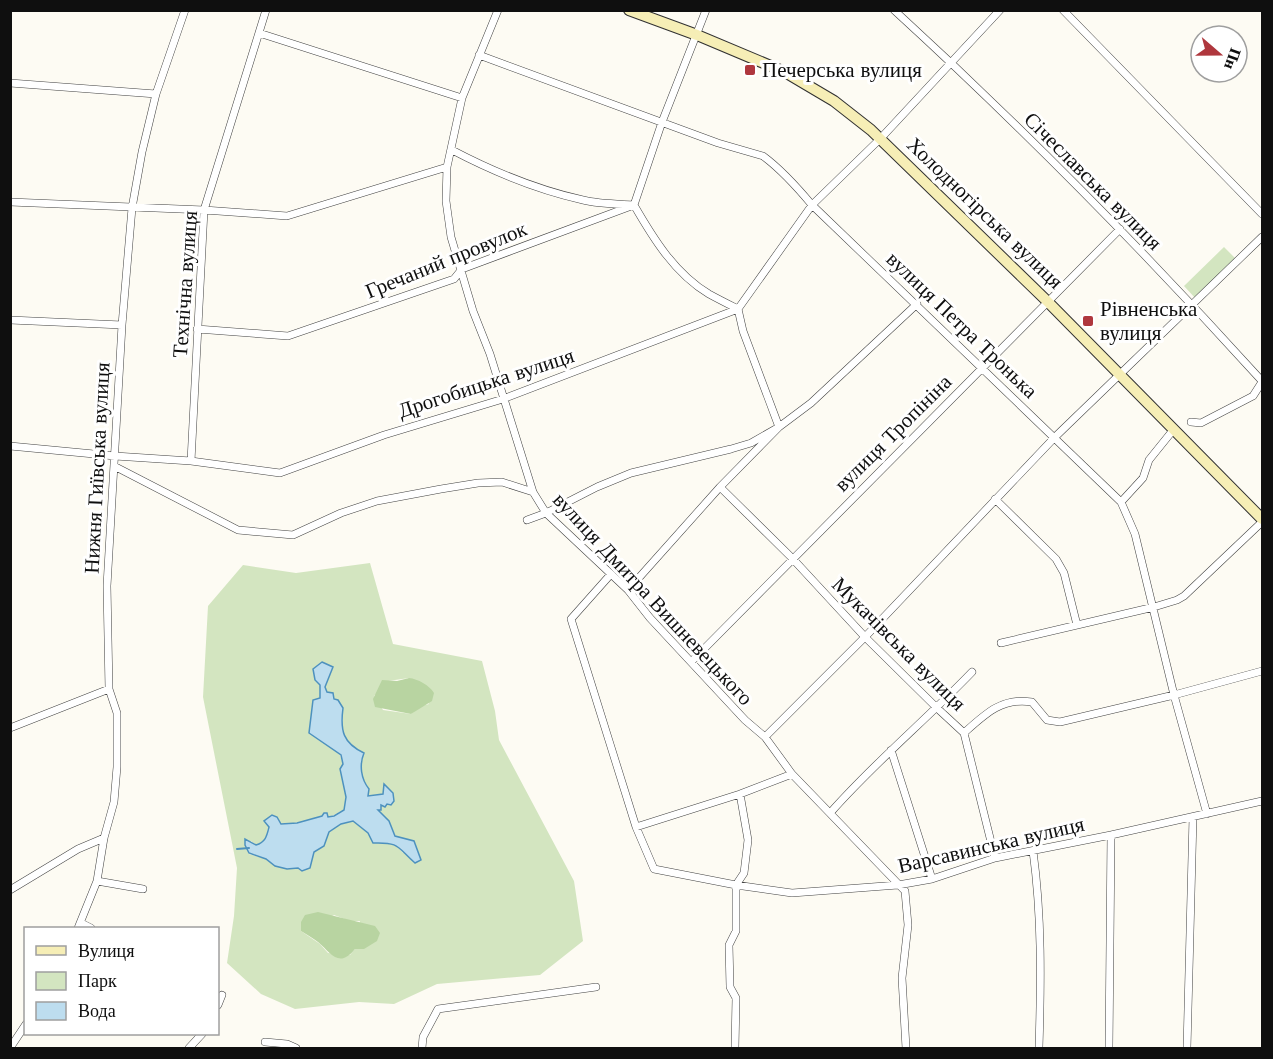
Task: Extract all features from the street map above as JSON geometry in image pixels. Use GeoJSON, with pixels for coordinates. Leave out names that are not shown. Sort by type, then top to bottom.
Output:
{"type":"FeatureCollection","features":[{"type":"Feature","properties":{"kind":"main road","name":"Холодногірська вулиця"},"geometry":{"type":"LineString","coordinates":[[629,10],[697,35],[785,72],[834,100],[880,138],[1048,302],[1263,520]]}},
{"type":"Feature","properties":{"kind":"street","name":"Нижня Гиївська вулиця"},"geometry":{"type":"LineString","coordinates":[[80,926],[97,881],[104,838],[114,802],[118,741],[117,713],[110,689],[107,586],[122,325],[132,208],[156,94],[185,10]]}},
{"type":"Feature","properties":{"kind":"street","name":"Технічна вулиця"},"geometry":{"type":"LineString","coordinates":[[191,461],[204,210],[266,10]]}},
{"type":"Feature","properties":{"kind":"street","name":"вулиця Дмитра Вишневецького"},"geometry":{"type":"LineString","coordinates":[[498,10],[462,98],[447,167],[447,201],[451,237],[533,492],[546,513],[628,590],[650,618],[745,720],[765,737],[792,774],[831,812],[898,885]]}},
{"type":"Feature","properties":{"kind":"street"},"geometry":{"type":"LineString","coordinates":[[706,10],[662,122],[634,205],[652,236],[673,263],[707,293],[738,309]]}},
{"type":"Feature","properties":{"kind":"street","name":"Січеславська вулиця"},"geometry":{"type":"LineString","coordinates":[[894,10],[1120,229],[1263,382]]}},
{"type":"Feature","properties":{"kind":"street"},"geometry":{"type":"LineString","coordinates":[[779,427],[743,331],[738,309],[812,205],[880,138],[1000,10]]}},
{"type":"Feature","properties":{"kind":"street"},"geometry":{"type":"LineString","coordinates":[[1064,10],[1263,214]]}},
{"type":"Feature","properties":{"kind":"street"},"geometry":{"type":"LineString","coordinates":[[259,33],[462,98]]}},
{"type":"Feature","properties":{"kind":"street","name":"вулиця Петра Тронька"},"geometry":{"type":"LineString","coordinates":[[479,55],[717,143],[763,156],[788,177],[812,205],[1121,502],[1135,534],[1174,695],[1207,814]]}},
{"type":"Feature","properties":{"kind":"street"},"geometry":{"type":"LineString","coordinates":[[10,83],[156,94]]}},
{"type":"Feature","properties":{"kind":"street"},"geometry":{"type":"LineString","coordinates":[[452,150],[563,195],[598,203],[634,205]]}},
{"type":"Feature","properties":{"kind":"street"},"geometry":{"type":"LineString","coordinates":[[10,202],[204,210],[287,216],[447,167]]}},
{"type":"Feature","properties":{"kind":"street","name":"Гречаний провулок"},"geometry":{"type":"LineString","coordinates":[[197,329],[288,336],[454,279],[462,269],[634,205]]}},
{"type":"Feature","properties":{"kind":"street","name":"вулиця Тропініна"},"geometry":{"type":"LineString","coordinates":[[691,662],[1120,229]]}},
{"type":"Feature","properties":{"kind":"street"},"geometry":{"type":"LineString","coordinates":[[765,737],[865,637],[1055,437],[1263,237]]}},
{"type":"Feature","properties":{"kind":"street"},"geometry":{"type":"LineString","coordinates":[[527,520],[631,473],[751,443],[779,427],[811,403],[917,304]]}},
{"type":"Feature","properties":{"kind":"street","name":"Дрогобицька вулиця"},"geometry":{"type":"LineString","coordinates":[[10,446],[191,461],[280,472],[384,435],[503,399],[738,309]]}},
{"type":"Feature","properties":{"kind":"street"},"geometry":{"type":"LineString","coordinates":[[10,320],[122,325]]}},
{"type":"Feature","properties":{"kind":"street"},"geometry":{"type":"LineString","coordinates":[[1191,422],[1201,423],[1253,396],[1263,382]]}},
{"type":"Feature","properties":{"kind":"street"},"geometry":{"type":"LineString","coordinates":[[628,590],[720,487],[779,427]]}},
{"type":"Feature","properties":{"kind":"street"},"geometry":{"type":"LineString","coordinates":[[1121,502],[1143,478],[1149,460],[1174,429]]}},
{"type":"Feature","properties":{"kind":"street"},"geometry":{"type":"LineString","coordinates":[[114,466],[238,530],[293,535],[340,513],[377,501],[441,489],[501,482],[533,492]]}},
{"type":"Feature","properties":{"kind":"street","name":"Мукачівська вулиця"},"geometry":{"type":"LineString","coordinates":[[720,487],[792,558],[865,637],[964,733],[995,858]]}},
{"type":"Feature","properties":{"kind":"street"},"geometry":{"type":"LineString","coordinates":[[995,499],[1056,559],[1064,573],[1077,625]]}},
{"type":"Feature","properties":{"kind":"street"},"geometry":{"type":"LineString","coordinates":[[1000,643],[1177,600],[1184,596],[1263,520]]}},
{"type":"Feature","properties":{"kind":"street","name":"Варсавинська вулиця"},"geometry":{"type":"LineString","coordinates":[[611,574],[571,619],[636,827],[654,869],[792,893],[898,885],[932,879],[995,858],[1193,818],[1263,801]]}},
{"type":"Feature","properties":{"kind":"street"},"geometry":{"type":"LineString","coordinates":[[964,733],[991,709],[1010,701],[1032,702],[1047,720],[1060,722],[1263,671]]}},
{"type":"Feature","properties":{"kind":"street"},"geometry":{"type":"LineString","coordinates":[[831,812],[852,787],[972,672]]}},
{"type":"Feature","properties":{"kind":"street"},"geometry":{"type":"LineString","coordinates":[[10,728],[110,689]]}},
{"type":"Feature","properties":{"kind":"street"},"geometry":{"type":"LineString","coordinates":[[891,750],[932,879]]}},
{"type":"Feature","properties":{"kind":"street"},"geometry":{"type":"LineString","coordinates":[[636,827],[740,794],[792,774]]}},
{"type":"Feature","properties":{"kind":"street"},"geometry":{"type":"LineString","coordinates":[[735,1048],[736,998],[730,987],[729,945],[736,931],[736,885],[744,873],[748,840],[740,794]]}},
{"type":"Feature","properties":{"kind":"street"},"geometry":{"type":"LineString","coordinates":[[1187,1048],[1193,818]]}},
{"type":"Feature","properties":{"kind":"street"},"geometry":{"type":"LineString","coordinates":[[1109,1048],[1111,835]]}},
{"type":"Feature","properties":{"kind":"street"},"geometry":{"type":"LineString","coordinates":[[10,890],[78,849],[104,838]]}},
{"type":"Feature","properties":{"kind":"street"},"geometry":{"type":"LineString","coordinates":[[1033,851],[1038,892],[1040,957],[1039,1048]]}},
{"type":"Feature","properties":{"kind":"street"},"geometry":{"type":"LineString","coordinates":[[97,881],[143,889]]}},
{"type":"Feature","properties":{"kind":"street"},"geometry":{"type":"LineString","coordinates":[[898,885],[905,891],[907,899],[908,925],[902,978],[906,1048]]}},
{"type":"Feature","properties":{"kind":"street"},"geometry":{"type":"LineString","coordinates":[[422,1048],[423,1037],[438,1009],[596,987]]}},
{"type":"Feature","properties":{"kind":"street"},"geometry":{"type":"LineString","coordinates":[[219,1002],[222,995]]}},
{"type":"Feature","properties":{"kind":"street"},"geometry":{"type":"LineString","coordinates":[[11,1048],[24,1027]]}},
{"type":"Feature","properties":{"kind":"street"},"geometry":{"type":"LineString","coordinates":[[189,1048],[201,1035]]}},
{"type":"Feature","properties":{"kind":"street"},"geometry":{"type":"LineString","coordinates":[[265,1042],[287,1044],[296,1048]]}},
{"type":"Feature","properties":{"kind":"green space"},"geometry":{"type":"Polygon","coordinates":[[[1224,247],[1236,259],[1196,299],[1184,286],[1224,247]]]}},
{"type":"Feature","properties":{"kind":"green space"},"geometry":{"type":"Polygon","coordinates":[[[370,563],[393,644],[482,661],[495,711],[499,740],[574,881],[583,941],[540,975],[437,984],[394,1004],[359,1002],[295,1009],[261,994],[227,963],[234,916],[237,868],[203,697],[208,606],[243,565],[296,573],[370,563]],[[322,662],[320,698],[343,764],[340,769],[346,797],[344,810],[325,817],[281,824],[277,817],[272,815],[264,840],[256,845],[251,841],[248,848],[249,854],[266,859],[275,866],[298,868],[312,860],[314,852],[324,846],[329,832],[341,824],[353,821],[368,833],[374,843],[394,845],[403,853],[389,821],[377,809],[381,805],[385,806],[383,789],[383,794],[367,796],[369,788],[362,780],[362,758],[343,736],[343,708],[327,692],[325,686],[333,668],[322,662]],[[409,678],[388,681],[374,696],[383,710],[411,714],[421,706],[429,704],[409,678]],[[334,915],[301,931],[320,944],[328,953],[350,955],[355,949],[360,921],[350,921],[334,915]]]}},
{"type":"Feature","properties":{"kind":"green space"},"geometry":{"type":"Polygon","coordinates":[[[409,678],[429,687],[434,693],[432,701],[411,714],[375,707],[373,699],[382,680],[397,681],[409,678]]]}},
{"type":"Feature","properties":{"kind":"green space"},"geometry":{"type":"Polygon","coordinates":[[[318,912],[375,926],[380,933],[377,941],[364,949],[355,949],[344,958],[335,957],[301,931],[301,922],[305,915],[318,912]]]}},
{"type":"Feature","properties":{"kind":"water"},"geometry":{"type":"Polygon","coordinates":[[[322,662],[333,667],[325,687],[327,692],[333,693],[334,699],[338,700],[343,708],[344,735],[351,745],[364,753],[362,772],[369,789],[368,796],[383,794],[384,784],[393,793],[394,801],[391,805],[387,804],[385,807],[381,805],[381,810],[378,810],[389,821],[395,836],[414,841],[421,860],[415,863],[401,849],[393,845],[373,843],[368,833],[353,821],[341,824],[329,832],[324,846],[314,852],[310,868],[302,871],[298,868],[287,869],[275,866],[266,859],[249,853],[245,845],[245,839],[256,845],[264,840],[269,827],[264,821],[272,815],[277,817],[281,824],[297,823],[322,816],[324,813],[327,813],[328,817],[334,816],[344,810],[346,797],[340,769],[343,764],[341,755],[309,733],[313,700],[320,698],[320,685],[315,680],[313,669],[322,662]]]}},
{"type":"Feature","properties":{"kind":"waterway"},"geometry":{"type":"LineString","coordinates":[[237,849],[249,848]]}},
{"type":"Feature","properties":{"kind":"place","name":"Печерська вулиця"},"geometry":{"type":"Point","coordinates":[750,70]}},
{"type":"Feature","properties":{"kind":"place","name":"Рівненська вулиця"},"geometry":{"type":"Point","coordinates":[1088,321]}}]}
